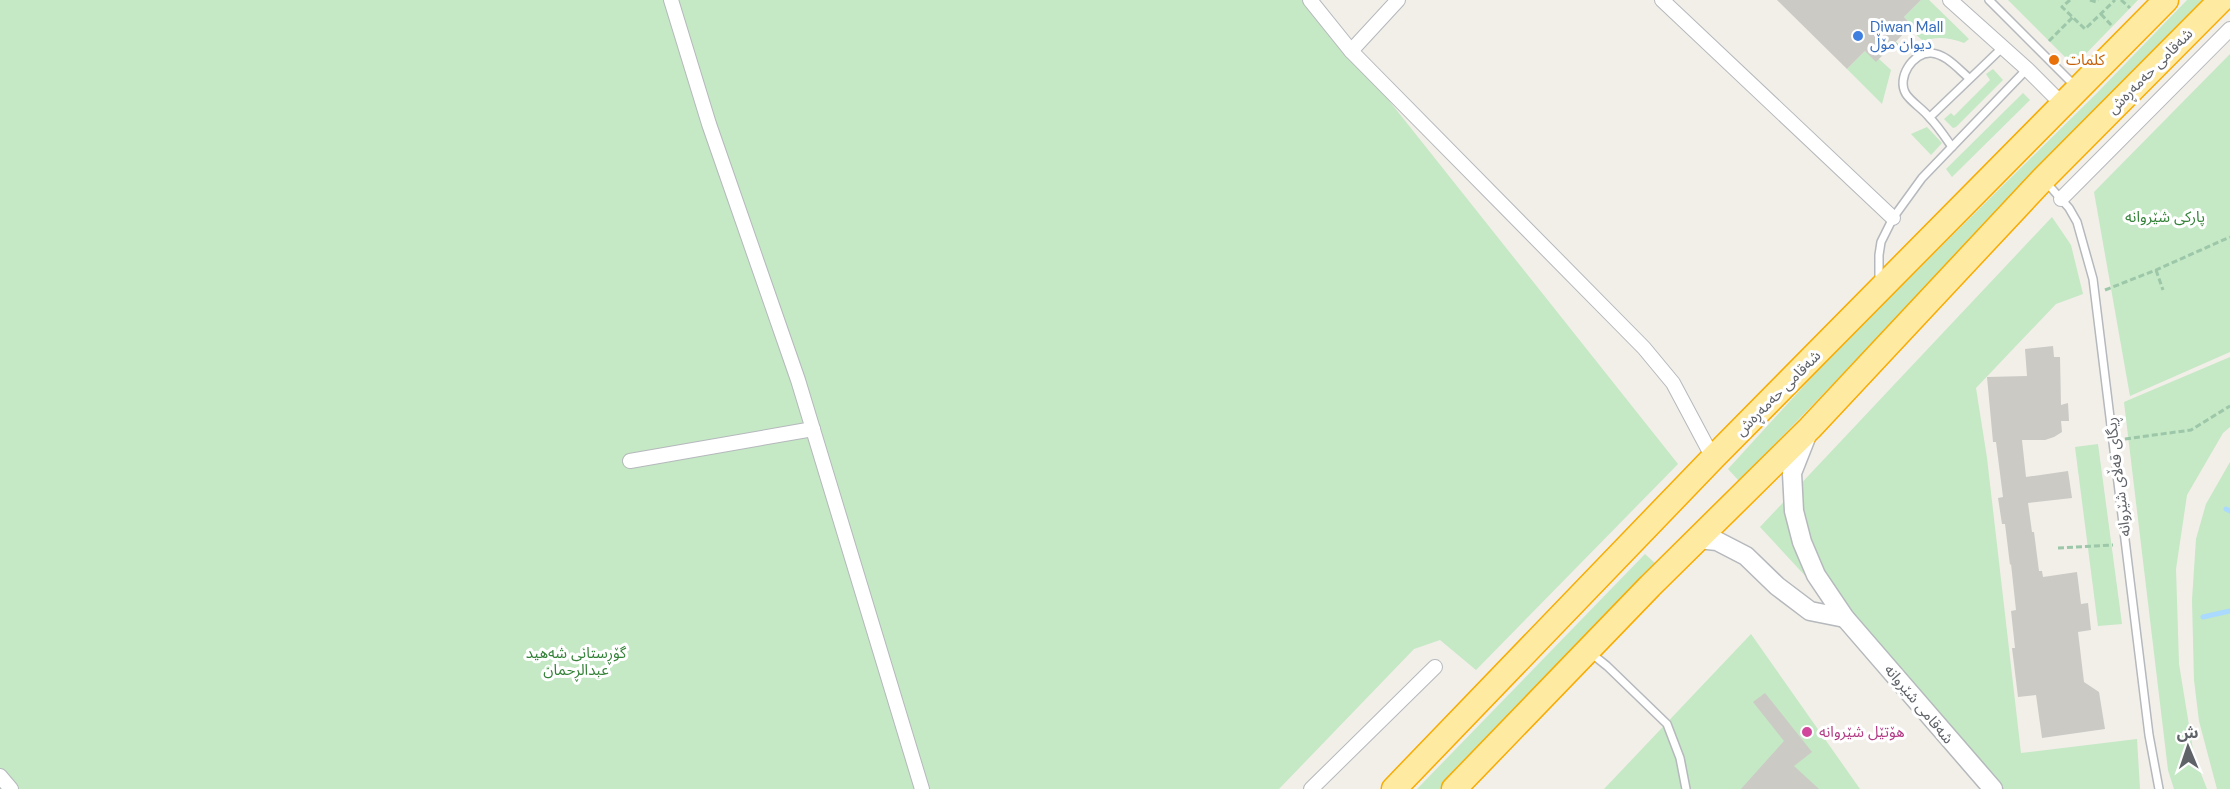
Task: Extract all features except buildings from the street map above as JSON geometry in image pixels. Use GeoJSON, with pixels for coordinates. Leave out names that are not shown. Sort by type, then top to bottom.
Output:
{"type":"FeatureCollection","features":[{"type":"Feature","properties":{"kind":"highway","name":"شەقامی حەمەڕەش"},"geometry":{"type":"LineString","coordinates":[[1394,789],[1713,458],[2166,0]]}},
{"type":"Feature","properties":{"kind":"highway","name":"شەقامی حەمەڕەش"},"geometry":{"type":"LineString","coordinates":[[1454,789],[1587,650],[1810,428],[2043,179],[2221,0]]}},
{"type":"Feature","properties":{"kind":"street"},"geometry":{"type":"LineString","coordinates":[[671,0],[709,124],[794,369],[922,789]]}},
{"type":"Feature","properties":{"kind":"street"},"geometry":{"type":"LineString","coordinates":[[1311,0],[1351,51],[1644,348],[1673,383],[1713,458]]}},
{"type":"Feature","properties":{"kind":"street"},"geometry":{"type":"LineString","coordinates":[[1351,51],[1398,0]]}},
{"type":"Feature","properties":{"kind":"street"},"geometry":{"type":"LineString","coordinates":[[1662,0],[1893,218]]}},
{"type":"Feature","properties":{"kind":"street"},"geometry":{"type":"LineString","coordinates":[[1950,0],[2027,69],[2071,97]]}},
{"type":"Feature","properties":{"kind":"street"},"geometry":{"type":"LineString","coordinates":[[2061,199],[2230,29]]}},
{"type":"Feature","properties":{"kind":"street","name":"شەقامی شێروانە"},"geometry":{"type":"LineString","coordinates":[[1810,428],[1792,472],[1794,511],[1802,542],[1816,575],[1845,618],[1992,789]]}},
{"type":"Feature","properties":{"kind":"street"},"geometry":{"type":"LineString","coordinates":[[630,461],[813,429]]}},
{"type":"Feature","properties":{"kind":"street"},"geometry":{"type":"LineString","coordinates":[[1698,539],[1717,541],[1746,556],[1777,586],[1810,611],[1845,618]]}},
{"type":"Feature","properties":{"kind":"street"},"geometry":{"type":"LineString","coordinates":[[1311,789],[1435,667]]}},
{"type":"Feature","properties":{"kind":"street"},"geometry":{"type":"LineString","coordinates":[[0,776],[11,789]]}},
{"type":"Feature","properties":{"kind":"lane"},"geometry":{"type":"LineString","coordinates":[[1989,0],[2071,97]]}},
{"type":"Feature","properties":{"kind":"lane"},"geometry":{"type":"LineString","coordinates":[[1930,117],[2002,48]]}},
{"type":"Feature","properties":{"kind":"lane"},"geometry":{"type":"LineString","coordinates":[[1952,147],[1930,117],[1905,93],[1903,80],[1908,65],[1919,55],[1930,53],[1944,57],[1969,78]]}},
{"type":"Feature","properties":{"kind":"lane"},"geometry":{"type":"LineString","coordinates":[[1879,292],[1880,248],[1893,218],[1923,178],[2027,69]]}},
{"type":"Feature","properties":{"kind":"lane","name":"ڕیگای قەڵای شێروانە"},"geometry":{"type":"LineString","coordinates":[[2043,179],[2073,214],[2090,263],[2149,735],[2159,789]]}},
{"type":"Feature","properties":{"kind":"lane"},"geometry":{"type":"LineString","coordinates":[[1587,650],[1607,666],[1667,724],[1680,758],[1686,789]]}},
{"type":"Feature","properties":{"kind":"path"},"geometry":{"type":"LineString","coordinates":[[2070,0],[2062,7],[2085,29],[2115,0]]}},
{"type":"Feature","properties":{"kind":"path"},"geometry":{"type":"LineString","coordinates":[[2090,0],[2096,2],[2098,0]]}},
{"type":"Feature","properties":{"kind":"path"},"geometry":{"type":"LineString","coordinates":[[2101,14],[2117,31]]}},
{"type":"Feature","properties":{"kind":"path"},"geometry":{"type":"LineString","coordinates":[[2049,41],[2073,17]]}},
{"type":"Feature","properties":{"kind":"path"},"geometry":{"type":"LineString","coordinates":[[2095,294],[2230,237]]}},
{"type":"Feature","properties":{"kind":"path"},"geometry":{"type":"LineString","coordinates":[[2156,270],[2163,290]]}},
{"type":"Feature","properties":{"kind":"path"},"geometry":{"type":"LineString","coordinates":[[2114,441],[2192,430],[2230,406]]}},
{"type":"Feature","properties":{"kind":"path"},"geometry":{"type":"LineString","coordinates":[[2058,548],[2126,544]]}},
{"type":"Feature","properties":{"kind":"green space","name":"گۆڕستانی شەهید عبدالڕحمان"},"geometry":{"type":"Polygon","coordinates":[[[0,0],[1309,0],[1678,464],[1476,670],[1440,640],[1414,649],[1279,789],[0,789],[0,0]]]}},
{"type":"Feature","properties":{"kind":"green space"},"geometry":{"type":"Polygon","coordinates":[[[1921,0],[1929,0],[1969,39],[1964,43],[1943,38],[1923,41],[1909,28],[1912,25],[1904,17],[1921,0]]]}},
{"type":"Feature","properties":{"kind":"green space"},"geometry":{"type":"Polygon","coordinates":[[[2008,0],[2138,0],[2074,66],[2008,0]]]}},
{"type":"Feature","properties":{"kind":"green space"},"geometry":{"type":"Polygon","coordinates":[[[2187,0],[2204,0],[1739,481],[1728,469],[1841,345],[2097,93],[2187,0]]]}},
{"type":"Feature","properties":{"kind":"green space"},"geometry":{"type":"Polygon","coordinates":[[[1865,51],[1879,59],[1891,70],[1882,104],[1847,69],[1865,51]]]}},
{"type":"Feature","properties":{"kind":"green space","name":"پارکی شێروانە"},"geometry":{"type":"Polygon","coordinates":[[[2230,54],[2230,352],[2130,396],[2094,192],[2230,54]]]}},
{"type":"Feature","properties":{"kind":"green space"},"geometry":{"type":"Polygon","coordinates":[[[1993,69],[2003,80],[1953,128],[1944,119],[1951,113],[1954,116],[1990,80],[1986,74],[1993,69]]]}},
{"type":"Feature","properties":{"kind":"green space"},"geometry":{"type":"Polygon","coordinates":[[[2023,93],[2030,100],[1952,177],[1946,169],[2023,93]]]}},
{"type":"Feature","properties":{"kind":"green space"},"geometry":{"type":"Polygon","coordinates":[[[1927,127],[1942,143],[1931,155],[1911,134],[1927,127]]]}},
{"type":"Feature","properties":{"kind":"green space"},"geometry":{"type":"Polygon","coordinates":[[[2052,217],[2071,245],[2083,294],[2056,304],[1976,388],[1987,458],[2021,753],[2137,739],[2140,789],[2003,789],[1760,527],[2052,217]]]}},
{"type":"Feature","properties":{"kind":"green space"},"geometry":{"type":"Polygon","coordinates":[[[2230,357],[2230,427],[2223,433],[2187,495],[2176,569],[2179,664],[2194,756],[2207,789],[2174,789],[2168,770],[2124,402],[2230,357]]]}},
{"type":"Feature","properties":{"kind":"green space"},"geometry":{"type":"Polygon","coordinates":[[[2098,444],[2122,624],[2098,626],[2075,447],[2098,444]]]}},
{"type":"Feature","properties":{"kind":"green space"},"geometry":{"type":"Polygon","coordinates":[[[2230,462],[2230,789],[2217,789],[2199,721],[2194,680],[2192,600],[2196,539],[2206,504],[2230,462]]]}},
{"type":"Feature","properties":{"kind":"green space"},"geometry":{"type":"Polygon","coordinates":[[[1645,554],[1657,565],[1443,789],[1417,789],[1645,554]]]}},
{"type":"Feature","properties":{"kind":"green space"},"geometry":{"type":"Polygon","coordinates":[[[1751,634],[1860,789],[1604,789],[1751,634]]]}},
{"type":"Feature","properties":{"kind":"waterway"},"geometry":{"type":"LineString","coordinates":[[2226,509],[2230,511]]}},
{"type":"Feature","properties":{"kind":"waterway"},"geometry":{"type":"LineString","coordinates":[[2203,617],[2230,611]]}},
{"type":"Feature","properties":{"kind":"place","name":"Diwan Mall دیوان مۆڵ"},"geometry":{"type":"Point","coordinates":[1858,36]}},
{"type":"Feature","properties":{"kind":"place","name":"كلمات"},"geometry":{"type":"Point","coordinates":[2054,60]}},
{"type":"Feature","properties":{"kind":"place","name":"هۆتێل شێروانە"},"geometry":{"type":"Point","coordinates":[1807,732]}}]}
